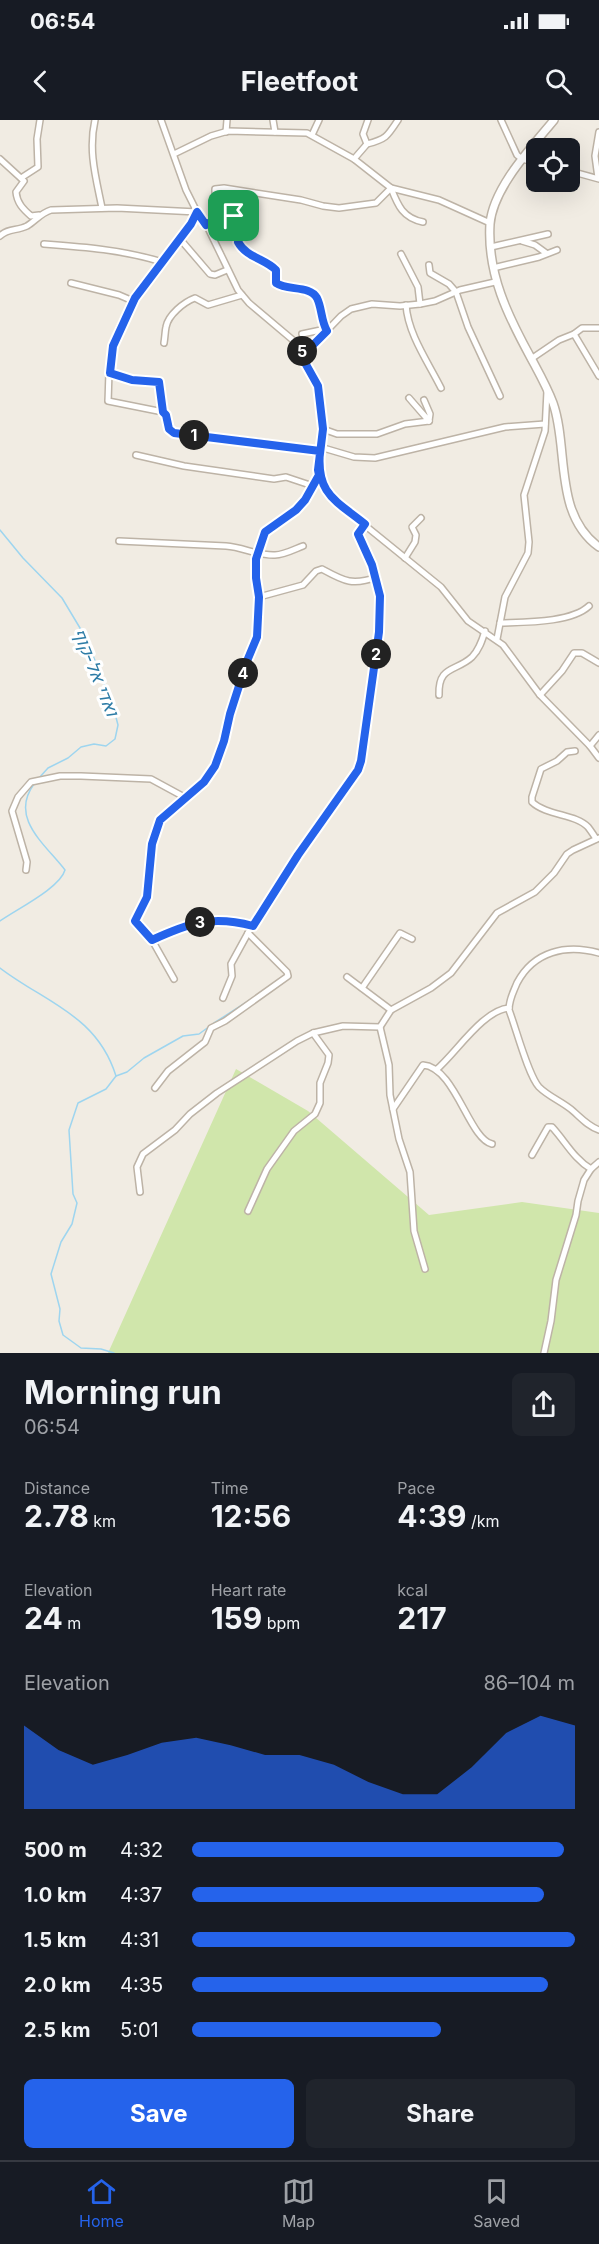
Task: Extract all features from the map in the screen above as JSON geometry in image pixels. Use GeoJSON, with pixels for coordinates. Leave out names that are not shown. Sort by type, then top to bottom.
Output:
{"type":"FeatureCollection","features":[{"type":"Feature","properties":{"kind":"street"},"geometry":{"type":"LineString","coordinates":[[21,178],[38,167],[37,138],[40,120]]}},
{"type":"Feature","properties":{"kind":"street"},"geometry":{"type":"LineString","coordinates":[[95,120],[91,135],[91,155],[102,208]]}},
{"type":"Feature","properties":{"kind":"street"},"geometry":{"type":"LineString","coordinates":[[161,120],[186,190],[206,225],[227,270],[249,303],[294,341],[318,386],[323,429],[319,475],[323,487],[330,496],[441,587],[468,621],[497,639],[511,653],[540,695],[599,758]]}},
{"type":"Feature","properties":{"kind":"street"},"geometry":{"type":"LineString","coordinates":[[226,120],[226,132]]}},
{"type":"Feature","properties":{"kind":"street"},"geometry":{"type":"LineString","coordinates":[[273,120],[275,132]]}},
{"type":"Feature","properties":{"kind":"street"},"geometry":{"type":"LineString","coordinates":[[312,135],[319,120]]}},
{"type":"Feature","properties":{"kind":"street"},"geometry":{"type":"LineString","coordinates":[[367,144],[363,134],[368,120]]}},
{"type":"Feature","properties":{"kind":"street"},"geometry":{"type":"LineString","coordinates":[[354,159],[367,144],[386,137],[398,120]]}},
{"type":"Feature","properties":{"kind":"street"},"geometry":{"type":"LineString","coordinates":[[501,120],[515,150],[522,159],[526,160]]}},
{"type":"Feature","properties":{"kind":"street"},"geometry":{"type":"LineString","coordinates":[[554,120],[522,159],[502,190],[490,223],[493,268],[502,301],[547,387],[554,406],[568,500],[581,528],[599,547]]}},
{"type":"Feature","properties":{"kind":"street"},"geometry":{"type":"LineString","coordinates":[[174,154],[211,136],[226,132],[298,132],[312,135],[354,159],[391,188],[439,200],[490,223]]}},
{"type":"Feature","properties":{"kind":"street"},"geometry":{"type":"LineString","coordinates":[[580,174],[599,179],[595,156],[599,132]]}},
{"type":"Feature","properties":{"kind":"street"},"geometry":{"type":"LineString","coordinates":[[0,159],[24,181],[16,192],[17,200],[31,216],[40,215]]}},
{"type":"Feature","properties":{"kind":"street"},"geometry":{"type":"LineString","coordinates":[[326,329],[318,299],[313,293],[276,283],[276,270],[240,246],[238,242],[243,230],[223,204],[215,189],[224,188],[292,198],[339,208],[376,203],[391,188]]}},
{"type":"Feature","properties":{"kind":"street"},"geometry":{"type":"LineString","coordinates":[[391,188],[404,214],[423,222]]}},
{"type":"Feature","properties":{"kind":"street"},"geometry":{"type":"LineString","coordinates":[[0,236],[5,232],[29,225],[40,215],[51,210],[102,208],[197,212]]}},
{"type":"Feature","properties":{"kind":"street"},"geometry":{"type":"LineString","coordinates":[[163,412],[108,401],[113,346],[133,301],[197,212]]}},
{"type":"Feature","properties":{"kind":"street"},"geometry":{"type":"LineString","coordinates":[[206,225],[214,220],[234,216]]}},
{"type":"Feature","properties":{"kind":"street"},"geometry":{"type":"LineString","coordinates":[[491,247],[548,234]]}},
{"type":"Feature","properties":{"kind":"street"},"geometry":{"type":"LineString","coordinates":[[180,238],[210,274],[215,275],[227,270]]}},
{"type":"Feature","properties":{"kind":"street"},"geometry":{"type":"LineString","coordinates":[[522,241],[535,245],[546,253]]}},
{"type":"Feature","properties":{"kind":"street"},"geometry":{"type":"LineString","coordinates":[[44,244],[93,247],[142,255],[162,262]]}},
{"type":"Feature","properties":{"kind":"street"},"geometry":{"type":"LineString","coordinates":[[493,268],[523,262],[557,250]]}},
{"type":"Feature","properties":{"kind":"street"},"geometry":{"type":"LineString","coordinates":[[401,254],[418,287],[420,304]]}},
{"type":"Feature","properties":{"kind":"street"},"geometry":{"type":"LineString","coordinates":[[429,264],[430,273],[456,292],[468,327],[500,396]]}},
{"type":"Feature","properties":{"kind":"street"},"geometry":{"type":"LineString","coordinates":[[299,352],[314,344],[326,329],[351,309],[372,304],[420,304],[495,282]]}},
{"type":"Feature","properties":{"kind":"street"},"geometry":{"type":"LineString","coordinates":[[71,283],[133,301]]}},
{"type":"Feature","properties":{"kind":"street"},"geometry":{"type":"LineString","coordinates":[[164,343],[166,327],[171,317],[190,300],[195,298],[208,305],[242,295]]}},
{"type":"Feature","properties":{"kind":"street"},"geometry":{"type":"LineString","coordinates":[[406,305],[407,318],[413,334],[441,388]]}},
{"type":"Feature","properties":{"kind":"street"},"geometry":{"type":"LineString","coordinates":[[531,359],[582,328],[599,328]]}},
{"type":"Feature","properties":{"kind":"street"},"geometry":{"type":"LineString","coordinates":[[302,334],[326,329]]}},
{"type":"Feature","properties":{"kind":"street"},"geometry":{"type":"LineString","coordinates":[[574,334],[599,376]]}},
{"type":"Feature","properties":{"kind":"street"},"geometry":{"type":"LineString","coordinates":[[110,373],[132,380],[159,382],[163,412],[166,415],[169,429],[177,434],[320,449],[354,457],[375,458],[505,427],[545,424]]}},
{"type":"Feature","properties":{"kind":"street"},"geometry":{"type":"LineString","coordinates":[[497,639],[505,597],[528,553],[524,495],[545,424],[547,387]]}},
{"type":"Feature","properties":{"kind":"street"},"geometry":{"type":"LineString","coordinates":[[409,398],[429,421]]}},
{"type":"Feature","properties":{"kind":"street"},"geometry":{"type":"LineString","coordinates":[[424,400],[430,414],[429,421]]}},
{"type":"Feature","properties":{"kind":"street"},"geometry":{"type":"LineString","coordinates":[[323,429],[337,434],[377,435],[405,424],[429,421]]}},
{"type":"Feature","properties":{"kind":"street"},"geometry":{"type":"LineString","coordinates":[[136,455],[184,466],[274,479],[286,477],[313,486]]}},
{"type":"Feature","properties":{"kind":"street"},"geometry":{"type":"LineString","coordinates":[[174,980],[152,940],[135,921],[147,897],[152,844],[160,820],[204,782],[215,766],[236,693],[257,637],[259,597],[256,578],[258,554],[265,532],[296,510],[305,500],[319,475]]}},
{"type":"Feature","properties":{"kind":"street"},"geometry":{"type":"LineString","coordinates":[[405,558],[415,542],[416,535],[412,527],[421,518]]}},
{"type":"Feature","properties":{"kind":"street"},"geometry":{"type":"LineString","coordinates":[[224,998],[232,976],[231,964],[248,933],[298,855],[354,778],[361,761],[379,632],[380,596],[376,577],[358,534],[365,524]]}},
{"type":"Feature","properties":{"kind":"street"},"geometry":{"type":"LineString","coordinates":[[119,541],[242,547],[258,554],[276,556],[303,546]]}},
{"type":"Feature","properties":{"kind":"street"},"geometry":{"type":"LineString","coordinates":[[259,597],[303,585],[316,571],[322,569],[348,582],[361,583],[376,577]]}},
{"type":"Feature","properties":{"kind":"street"},"geometry":{"type":"LineString","coordinates":[[500,623],[542,621],[583,611],[589,606]]}},
{"type":"Feature","properties":{"kind":"street"},"geometry":{"type":"LineString","coordinates":[[439,695],[439,686],[444,675],[454,666],[471,659],[480,647],[485,631]]}},
{"type":"Feature","properties":{"kind":"street"},"geometry":{"type":"LineString","coordinates":[[540,695],[562,671],[574,653],[582,653],[599,663]]}},
{"type":"Feature","properties":{"kind":"street"},"geometry":{"type":"LineString","coordinates":[[590,746],[599,735]]}},
{"type":"Feature","properties":{"kind":"street"},"geometry":{"type":"LineString","coordinates":[[425,1269],[414,1231],[410,1172],[399,1139],[390,1095],[389,1065],[380,1027],[391,1010],[431,988],[451,973],[491,918],[535,892],[573,849],[598,839],[587,826],[532,802],[542,769],[557,761],[567,752],[575,751]]}},
{"type":"Feature","properties":{"kind":"street"},"geometry":{"type":"LineString","coordinates":[[26,870],[27,862],[12,811],[18,797],[31,782],[60,776],[151,779],[186,798]]}},
{"type":"Feature","properties":{"kind":"street"},"geometry":{"type":"LineString","coordinates":[[152,940],[185,925],[202,921],[225,921],[253,926]]}},
{"type":"Feature","properties":{"kind":"street"},"geometry":{"type":"LineString","coordinates":[[155,1088],[168,1071],[205,1042],[211,1028],[225,1021],[288,976],[248,933]]}},
{"type":"Feature","properties":{"kind":"street"},"geometry":{"type":"LineString","coordinates":[[362,988],[400,933],[412,939]]}},
{"type":"Feature","properties":{"kind":"street"},"geometry":{"type":"LineString","coordinates":[[599,953],[568,948],[536,960],[524,970],[509,1000],[509,1008],[538,1086],[572,1110],[585,1123],[599,1130]]}},
{"type":"Feature","properties":{"kind":"street"},"geometry":{"type":"LineString","coordinates":[[347,977],[391,1010]]}},
{"type":"Feature","properties":{"kind":"street"},"geometry":{"type":"LineString","coordinates":[[436,1070],[490,1015],[501,1008],[509,1008]]}},
{"type":"Feature","properties":{"kind":"street"},"geometry":{"type":"LineString","coordinates":[[140,1191],[137,1167],[143,1154],[175,1130],[190,1114],[217,1093],[313,1033],[343,1026],[380,1027]]}},
{"type":"Feature","properties":{"kind":"street"},"geometry":{"type":"LineString","coordinates":[[248,1211],[267,1169],[294,1131],[315,1114],[320,1103],[320,1083],[329,1055],[313,1033]]}},
{"type":"Feature","properties":{"kind":"street"},"geometry":{"type":"LineString","coordinates":[[393,1109],[423,1065],[436,1070],[461,1101],[481,1138],[492,1144]]}},
{"type":"Feature","properties":{"kind":"street"},"geometry":{"type":"LineString","coordinates":[[532,1155],[548,1127],[552,1127],[561,1136],[566,1146],[591,1169]]}},
{"type":"Feature","properties":{"kind":"street"},"geometry":{"type":"LineString","coordinates":[[544,1353],[556,1280],[584,1180],[599,1162]]}},
{"type":"Feature","properties":{"kind":"green space"},"geometry":{"type":"Polygon","coordinates":[[[236,1069],[308,1111],[429,1215],[522,1202],[599,1213],[599,1353],[108,1353],[236,1069]]]}},
{"type":"Feature","properties":{"kind":"waterway","name":"ואדי אל-קוף"},"geometry":{"type":"LineString","coordinates":[[0,530],[23,558],[62,598],[86,638],[113,706],[118,725],[115,739],[106,746],[94,744],[81,747],[68,758],[48,768],[39,778]]}},
{"type":"Feature","properties":{"kind":"waterway","name":"ואדי אל-קוף"},"geometry":{"type":"LineString","coordinates":[[0,921],[47,891],[65,870],[40,840],[28,819],[25,808],[27,796],[34,784]]}},
{"type":"Feature","properties":{"kind":"waterway","name":"ואדי אל-קוף"},"geometry":{"type":"LineString","coordinates":[[0,968],[83,1024],[107,1055],[116,1076],[106,1089],[78,1103],[69,1130],[73,1194],[77,1203],[72,1224],[61,1242],[51,1274],[60,1309],[59,1321],[63,1335],[81,1348],[101,1349],[114,1353]]}},
{"type":"Feature","properties":{"kind":"waterway"},"geometry":{"type":"LineString","coordinates":[[214,1023],[253,998]]}},
{"type":"Feature","properties":{"kind":"waterway"},"geometry":{"type":"LineString","coordinates":[[116,1076],[127,1072],[144,1058],[183,1036],[199,1034],[210,1026]]}},
{"type":"Feature","properties":{"kind":"route"},"geometry":{"type":"LineString","coordinates":[[234,216],[214,220],[206,225],[197,212],[191,224],[135,298],[113,346],[110,373],[132,380],[159,382],[163,412],[166,415],[169,429],[174,433],[320,451],[318,470],[323,487],[330,496],[365,524],[358,534],[376,577],[380,596],[379,632],[358,770],[298,855],[253,926],[225,921],[202,921],[185,925],[152,940],[135,921],[147,897],[152,844],[160,820],[204,782],[215,766],[247,661],[257,637],[259,597],[256,559],[259,546],[265,532],[296,510],[305,500],[319,475],[318,470],[323,429],[318,386],[299,352],[314,344],[327,331],[318,299],[313,293],[276,283],[276,270],[240,246],[238,242],[243,230],[234,216]]}}]}
